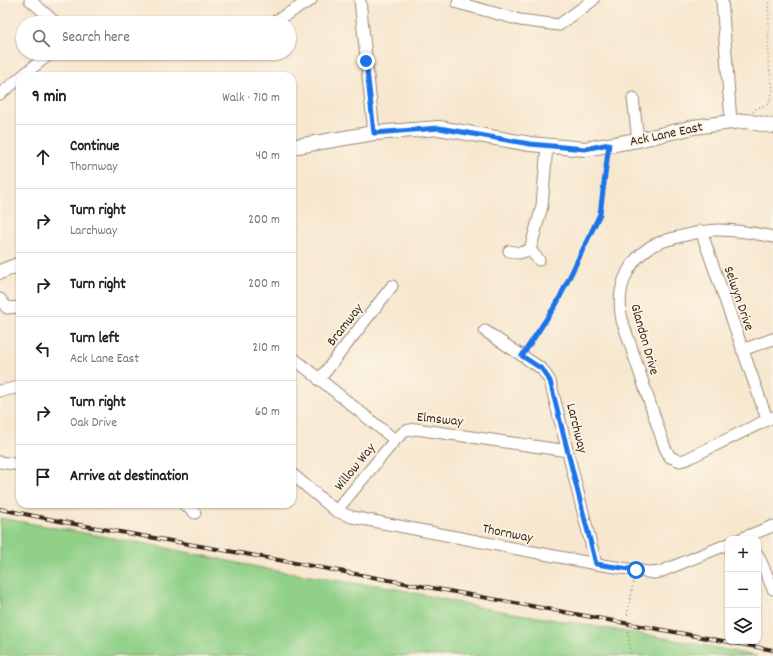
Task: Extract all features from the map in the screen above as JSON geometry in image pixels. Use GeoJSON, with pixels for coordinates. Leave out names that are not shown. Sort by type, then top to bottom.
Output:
{"type":"FeatureCollection","features":[{"type":"Feature","properties":{"kind":"main road","name":"Ack Lane East"},"geometry":{"type":"LineString","coordinates":[[296,146],[374,133],[439,128],[530,144],[585,149],[638,140],[694,126],[731,122],[746,122],[773,126]]}},
{"type":"Feature","properties":{"kind":"main road"},"geometry":{"type":"LineString","coordinates":[[0,272],[16,266]]}},
{"type":"Feature","properties":{"kind":"street"},"geometry":{"type":"LineString","coordinates":[[30,0],[48,16]]}},
{"type":"Feature","properties":{"kind":"street"},"geometry":{"type":"LineString","coordinates":[[290,0],[296,10]]}},
{"type":"Feature","properties":{"kind":"street"},"geometry":{"type":"LineString","coordinates":[[285,16],[311,0]]}},
{"type":"Feature","properties":{"kind":"street"},"geometry":{"type":"LineString","coordinates":[[360,0],[374,133]]}},
{"type":"Feature","properties":{"kind":"street"},"geometry":{"type":"LineString","coordinates":[[458,3],[520,20],[559,26],[593,0]]}},
{"type":"Feature","properties":{"kind":"street"},"geometry":{"type":"LineString","coordinates":[[722,0],[731,122]]}},
{"type":"Feature","properties":{"kind":"street"},"geometry":{"type":"LineString","coordinates":[[27,72],[42,60]]}},
{"type":"Feature","properties":{"kind":"street"},"geometry":{"type":"LineString","coordinates":[[0,94],[16,81]]}},
{"type":"Feature","properties":{"kind":"street"},"geometry":{"type":"LineString","coordinates":[[633,98],[638,140]]}},
{"type":"Feature","properties":{"kind":"street"},"geometry":{"type":"LineString","coordinates":[[530,250],[542,206],[547,146]]}},
{"type":"Feature","properties":{"kind":"street","name":"Glandon Drive"},"geometry":{"type":"LineString","coordinates":[[770,418],[687,459],[680,461],[670,457],[665,448],[622,320],[619,306],[625,276],[632,264],[651,247],[666,240],[701,231],[718,230],[750,232],[773,237]]}},
{"type":"Feature","properties":{"kind":"street","name":"Selwyn Drive"},"geometry":{"type":"LineString","coordinates":[[701,231],[742,350],[770,418]]}},
{"type":"Feature","properties":{"kind":"street"},"geometry":{"type":"LineString","coordinates":[[508,251],[519,253],[530,250]]}},
{"type":"Feature","properties":{"kind":"street"},"geometry":{"type":"LineString","coordinates":[[530,250],[539,260]]}},
{"type":"Feature","properties":{"kind":"street","name":"Bramway"},"geometry":{"type":"LineString","coordinates":[[319,380],[392,286]]}},
{"type":"Feature","properties":{"kind":"street"},"geometry":{"type":"LineString","coordinates":[[0,299],[7,308],[16,307]]}},
{"type":"Feature","properties":{"kind":"street","name":"Larchway"},"geometry":{"type":"LineString","coordinates":[[485,331],[542,369],[550,381],[596,564]]}},
{"type":"Feature","properties":{"kind":"street"},"geometry":{"type":"LineString","coordinates":[[742,350],[773,339]]}},
{"type":"Feature","properties":{"kind":"street"},"geometry":{"type":"LineString","coordinates":[[296,360],[394,440]]}},
{"type":"Feature","properties":{"kind":"street"},"geometry":{"type":"LineString","coordinates":[[0,391],[16,388]]}},
{"type":"Feature","properties":{"kind":"street","name":"Elmsway"},"geometry":{"type":"LineString","coordinates":[[394,440],[406,431],[416,428],[568,452]]}},
{"type":"Feature","properties":{"kind":"street","name":"Willow Way"},"geometry":{"type":"LineString","coordinates":[[336,511],[394,440]]}},
{"type":"Feature","properties":{"kind":"street"},"geometry":{"type":"LineString","coordinates":[[0,462],[16,464]]}},
{"type":"Feature","properties":{"kind":"street","name":"Thornway"},"geometry":{"type":"LineString","coordinates":[[296,477],[336,511],[352,517],[596,564],[660,572],[725,545]]}},
{"type":"Feature","properties":{"kind":"street"},"geometry":{"type":"LineString","coordinates":[[189,508],[195,513]]}},
{"type":"Feature","properties":{"kind":"street"},"geometry":{"type":"LineString","coordinates":[[751,536],[773,526]]}},
{"type":"Feature","properties":{"kind":"street"},"geometry":{"type":"LineString","coordinates":[[761,562],[773,590]]}},
{"type":"Feature","properties":{"kind":"path"},"geometry":{"type":"LineString","coordinates":[[746,122],[754,109],[769,104],[773,89],[768,61],[768,0]]}},
{"type":"Feature","properties":{"kind":"path"},"geometry":{"type":"LineString","coordinates":[[522,356],[557,303],[600,214],[609,144]]}},
{"type":"Feature","properties":{"kind":"path"},"geometry":{"type":"LineString","coordinates":[[627,615],[636,570]]}},
{"type":"Feature","properties":{"kind":"path"},"geometry":{"type":"LineString","coordinates":[[628,632],[631,656]]}},
{"type":"Feature","properties":{"kind":"green space"},"geometry":{"type":"Polygon","coordinates":[[[0,518],[152,545],[272,570],[359,584],[379,585],[483,608],[665,638],[757,656],[0,656],[0,518]]]}},
{"type":"Feature","properties":{"kind":"railway"},"geometry":{"type":"LineString","coordinates":[[0,509],[69,523],[773,650]]}},
{"type":"Feature","properties":{"kind":"route"},"geometry":{"type":"LineString","coordinates":[[366,61],[374,133],[439,128],[530,144],[585,149],[609,144],[600,214],[557,303],[522,356],[542,369],[550,381],[596,564],[636,570]]}}]}
